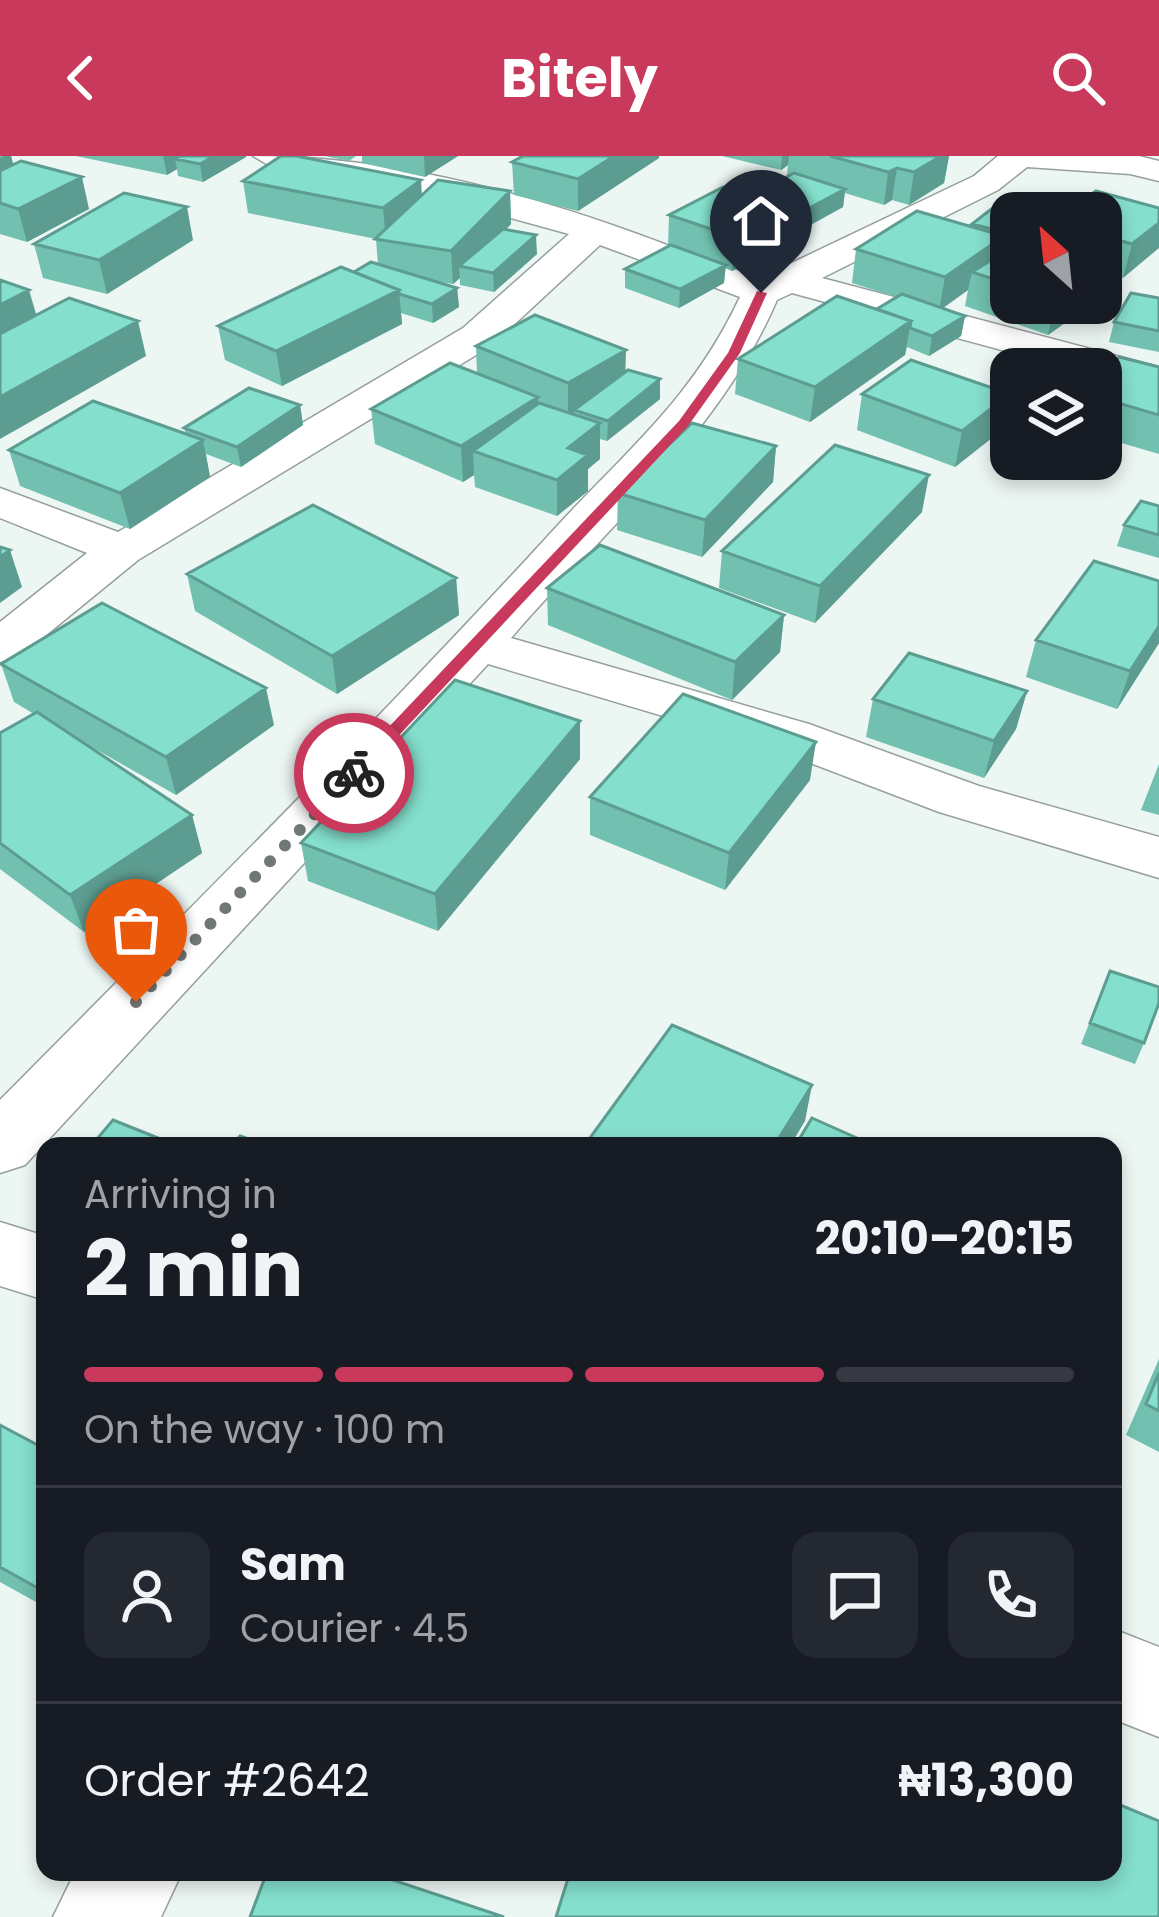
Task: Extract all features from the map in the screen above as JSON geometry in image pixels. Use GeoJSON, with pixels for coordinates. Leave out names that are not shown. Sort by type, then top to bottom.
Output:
{"type":"FeatureCollection","features":[{"type":"Feature","properties":{"kind":"street"},"geometry":{"type":"LineString","coordinates":[[270,156],[431,185],[772,286],[1159,380]]}},
{"type":"Feature","properties":{"kind":"street"},"geometry":{"type":"LineString","coordinates":[[0,1145],[683,424],[734,353],[772,286],[986,183],[1020,156],[1130,164],[1159,171]]}},
{"type":"Feature","properties":{"kind":"street"},"geometry":{"type":"LineString","coordinates":[[431,185],[470,166]]}},
{"type":"Feature","properties":{"kind":"street"},"geometry":{"type":"LineString","coordinates":[[0,647],[121,550],[477,337],[595,230]]}},
{"type":"Feature","properties":{"kind":"street"},"geometry":{"type":"LineString","coordinates":[[0,502],[121,550]]}},
{"type":"Feature","properties":{"kind":"street"},"geometry":{"type":"LineString","coordinates":[[478,645],[790,736],[959,800],[1159,858]]}},
{"type":"Feature","properties":{"kind":"street"},"geometry":{"type":"LineString","coordinates":[[0,1254],[36,1265]]}},
{"type":"Feature","properties":{"kind":"street"},"geometry":{"type":"LineString","coordinates":[[1122,1678],[1159,1692]]}},
{"type":"Feature","properties":{"kind":"street"},"geometry":{"type":"LineString","coordinates":[[103,1917],[128,1881]]}},
{"type":"Feature","properties":{"kind":"building"},"geometry":{"type":"Polygon","coordinates":[[[214,156],[200,164],[175,159],[214,156]]]}},
{"type":"Feature","properties":{"kind":"building"},"geometry":{"type":"Polygon","coordinates":[[[281,156],[421,180],[383,208],[243,181],[281,156]]]}},
{"type":"Feature","properties":{"kind":"building"},"geometry":{"type":"Polygon","coordinates":[[[523,156],[614,156],[578,179],[512,162],[523,156]]]}},
{"type":"Feature","properties":{"kind":"building"},"geometry":{"type":"Polygon","coordinates":[[[830,156],[941,156],[914,172],[897,168],[888,172],[830,156]]]}},
{"type":"Feature","properties":{"kind":"building"},"geometry":{"type":"Polygon","coordinates":[[[21,161],[82,177],[18,209],[0,203],[0,171],[21,161]]]}},
{"type":"Feature","properties":{"kind":"building"},"geometry":{"type":"Polygon","coordinates":[[[794,173],[845,189],[798,214],[750,196],[794,173]]]}},
{"type":"Feature","properties":{"kind":"building"},"geometry":{"type":"Polygon","coordinates":[[[438,180],[510,191],[451,251],[375,239],[438,180]]]}},
{"type":"Feature","properties":{"kind":"building"},"geometry":{"type":"Polygon","coordinates":[[[723,187],[789,208],[735,237],[669,215],[723,187]]]}},
{"type":"Feature","properties":{"kind":"building"},"geometry":{"type":"Polygon","coordinates":[[[124,193],[187,207],[99,260],[34,244],[124,193]]]}},
{"type":"Feature","properties":{"kind":"building"},"geometry":{"type":"Polygon","coordinates":[[[1122,198],[1159,208],[1159,223],[1132,244],[1122,241],[1122,198]]]}},
{"type":"Feature","properties":{"kind":"building"},"geometry":{"type":"Polygon","coordinates":[[[990,210],[990,229],[972,224],[990,210]]]}},
{"type":"Feature","properties":{"kind":"building"},"geometry":{"type":"Polygon","coordinates":[[[917,211],[990,232],[990,246],[945,277],[856,249],[917,211]]]}},
{"type":"Feature","properties":{"kind":"building"},"geometry":{"type":"Polygon","coordinates":[[[503,229],[536,235],[493,273],[459,266],[503,229]]]}},
{"type":"Feature","properties":{"kind":"building"},"geometry":{"type":"Polygon","coordinates":[[[671,245],[726,265],[680,289],[625,269],[671,245]]]}},
{"type":"Feature","properties":{"kind":"building"},"geometry":{"type":"Polygon","coordinates":[[[990,261],[990,278],[972,272],[990,261]]]}},
{"type":"Feature","properties":{"kind":"building"},"geometry":{"type":"Polygon","coordinates":[[[371,262],[457,288],[432,304],[354,272],[371,262]]]}},
{"type":"Feature","properties":{"kind":"building"},"geometry":{"type":"Polygon","coordinates":[[[341,267],[399,290],[276,351],[218,326],[341,267]]]}},
{"type":"Feature","properties":{"kind":"building"},"geometry":{"type":"Polygon","coordinates":[[[0,280],[29,290],[0,305],[0,280]]]}},
{"type":"Feature","properties":{"kind":"building"},"geometry":{"type":"Polygon","coordinates":[[[1131,293],[1159,298],[1159,331],[1122,324],[1122,308],[1131,293]]]}},
{"type":"Feature","properties":{"kind":"building"},"geometry":{"type":"Polygon","coordinates":[[[902,294],[965,316],[932,336],[910,328],[911,321],[877,309],[902,294]]]}},
{"type":"Feature","properties":{"kind":"building"},"geometry":{"type":"Polygon","coordinates":[[[837,296],[911,321],[815,387],[738,359],[837,296]]]}},
{"type":"Feature","properties":{"kind":"building"},"geometry":{"type":"Polygon","coordinates":[[[69,298],[138,321],[0,397],[0,334],[69,298]]]}},
{"type":"Feature","properties":{"kind":"building"},"geometry":{"type":"Polygon","coordinates":[[[535,315],[626,350],[568,383],[476,346],[535,315]]]}},
{"type":"Feature","properties":{"kind":"building"},"geometry":{"type":"Polygon","coordinates":[[[1122,358],[1159,367],[1159,415],[1122,404],[1122,358]]]}},
{"type":"Feature","properties":{"kind":"building"},"geometry":{"type":"Polygon","coordinates":[[[911,360],[990,387],[990,409],[962,431],[862,394],[911,360]]]}},
{"type":"Feature","properties":{"kind":"building"},"geometry":{"type":"Polygon","coordinates":[[[450,363],[538,397],[461,446],[371,409],[450,363]]]}},
{"type":"Feature","properties":{"kind":"building"},"geometry":{"type":"Polygon","coordinates":[[[628,370],[660,379],[608,421],[574,410],[628,370]]]}},
{"type":"Feature","properties":{"kind":"building"},"geometry":{"type":"Polygon","coordinates":[[[249,388],[300,405],[237,447],[184,428],[249,388]]]}},
{"type":"Feature","properties":{"kind":"building"},"geometry":{"type":"Polygon","coordinates":[[[93,401],[203,440],[120,493],[9,450],[93,401]]]}},
{"type":"Feature","properties":{"kind":"building"},"geometry":{"type":"Polygon","coordinates":[[[539,403],[600,423],[568,448],[588,455],[557,480],[473,451],[539,403]]]}},
{"type":"Feature","properties":{"kind":"building"},"geometry":{"type":"Polygon","coordinates":[[[692,423],[776,446],[705,520],[618,493],[692,423]]]}},
{"type":"Feature","properties":{"kind":"building"},"geometry":{"type":"Polygon","coordinates":[[[835,445],[929,475],[820,586],[722,551],[835,445]]]}},
{"type":"Feature","properties":{"kind":"building"},"geometry":{"type":"Polygon","coordinates":[[[1141,501],[1159,506],[1159,535],[1124,525],[1141,501]]]}},
{"type":"Feature","properties":{"kind":"building"},"geometry":{"type":"Polygon","coordinates":[[[313,505],[456,578],[332,656],[187,574],[313,505]]]}},
{"type":"Feature","properties":{"kind":"building"},"geometry":{"type":"Polygon","coordinates":[[[600,545],[784,615],[735,662],[547,588],[600,545]]]}},
{"type":"Feature","properties":{"kind":"building"},"geometry":{"type":"Polygon","coordinates":[[[1094,561],[1159,581],[1159,626],[1130,671],[1036,640],[1094,561]]]}},
{"type":"Feature","properties":{"kind":"building"},"geometry":{"type":"Polygon","coordinates":[[[102,603],[266,688],[166,757],[1,664],[102,603]]]}},
{"type":"Feature","properties":{"kind":"building"},"geometry":{"type":"Polygon","coordinates":[[[909,653],[1027,691],[994,741],[873,699],[909,653]]]}},
{"type":"Feature","properties":{"kind":"building"},"geometry":{"type":"Polygon","coordinates":[[[455,680],[580,721],[435,894],[301,843],[455,680]]]}},
{"type":"Feature","properties":{"kind":"building"},"geometry":{"type":"Polygon","coordinates":[[[683,694],[816,742],[729,853],[590,797],[683,694]]]}},
{"type":"Feature","properties":{"kind":"building"},"geometry":{"type":"Polygon","coordinates":[[[37,712],[192,815],[70,895],[0,843],[0,733],[37,712]]]}},
{"type":"Feature","properties":{"kind":"building"},"geometry":{"type":"Polygon","coordinates":[[[1110,971],[1159,987],[1159,1003],[1144,1043],[1090,1023],[1110,971]]]}},
{"type":"Feature","properties":{"kind":"building"},"geometry":{"type":"Polygon","coordinates":[[[672,1025],[812,1085],[780,1137],[591,1137],[672,1025]]]}},
{"type":"Feature","properties":{"kind":"building"},"geometry":{"type":"Polygon","coordinates":[[[812,1118],[855,1137],[800,1137],[812,1118]]]}},
{"type":"Feature","properties":{"kind":"building"},"geometry":{"type":"Polygon","coordinates":[[[113,1120],[156,1137],[99,1137],[113,1120]]]}},
{"type":"Feature","properties":{"kind":"building"},"geometry":{"type":"Polygon","coordinates":[[[1159,1373],[1159,1411],[1146,1404],[1159,1373]]]}},
{"type":"Feature","properties":{"kind":"building"},"geometry":{"type":"Polygon","coordinates":[[[0,1425],[36,1444],[36,1587],[0,1567],[0,1425]]]}},
{"type":"Feature","properties":{"kind":"building"},"geometry":{"type":"Polygon","coordinates":[[[1122,1806],[1159,1821],[1159,1917],[556,1917],[567,1881],[1122,1881],[1122,1806]]]}},
{"type":"Feature","properties":{"kind":"building"},"geometry":{"type":"Polygon","coordinates":[[[264,1881],[396,1881],[504,1917],[250,1917],[264,1881]]]}},
{"type":"Feature","properties":{"kind":"way so far"},"geometry":{"type":"LineString","coordinates":[[136,1002],[354,773]]}},
{"type":"Feature","properties":{"kind":"route"},"geometry":{"type":"LineString","coordinates":[[354,773],[683,424],[734,353],[761,293]]}}]}
